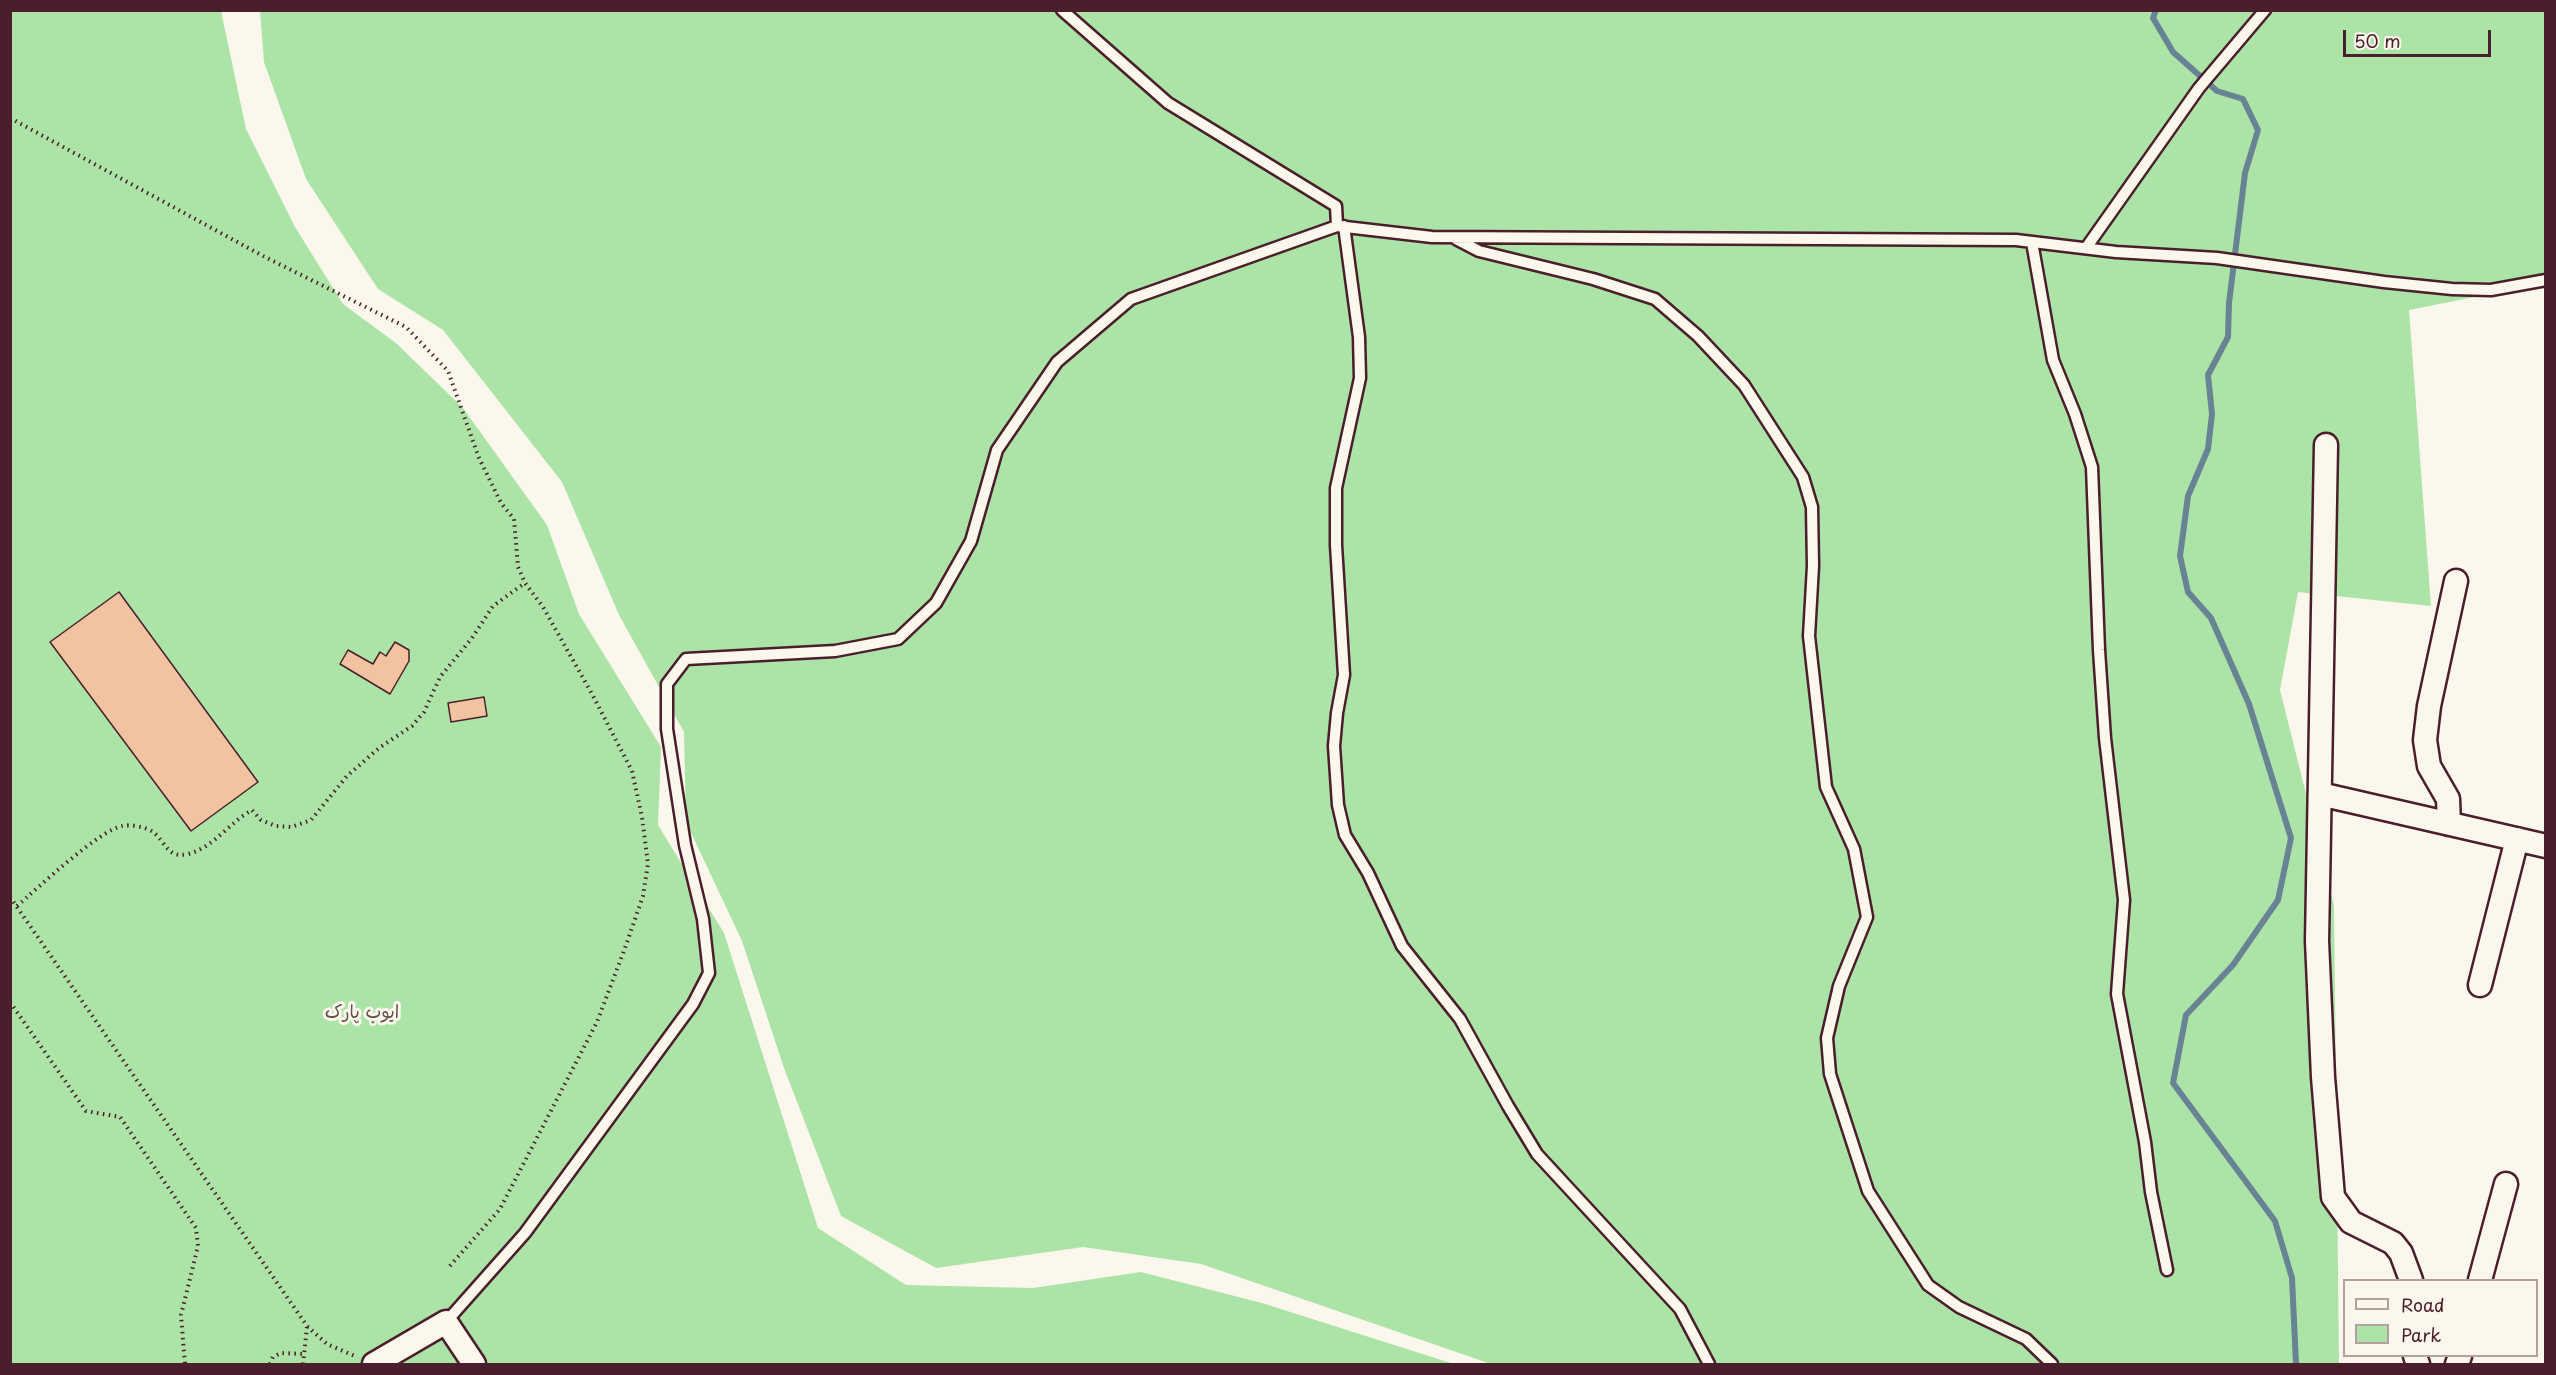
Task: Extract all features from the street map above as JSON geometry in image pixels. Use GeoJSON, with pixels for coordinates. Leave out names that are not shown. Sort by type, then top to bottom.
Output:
{"type":"FeatureCollection","features":[{"type":"Feature","properties":{"kind":"street"},"geometry":{"type":"LineString","coordinates":[[2326,445],[2317,941],[2323,1077],[2333,1197],[2351,1222],[2393,1243],[2401,1253],[2411,1279]]}},
{"type":"Feature","properties":{"kind":"street"},"geometry":{"type":"LineString","coordinates":[[2449,824],[2448,799],[2429,766],[2426,740],[2429,706],[2456,581]]}},
{"type":"Feature","properties":{"kind":"street"},"geometry":{"type":"LineString","coordinates":[[2320,794],[2546,846]]}},
{"type":"Feature","properties":{"kind":"street"},"geometry":{"type":"LineString","coordinates":[[2480,985],[2517,839]]}},
{"type":"Feature","properties":{"kind":"street"},"geometry":{"type":"LineString","coordinates":[[2481,1279],[2506,1184]]}},
{"type":"Feature","properties":{"kind":"street"},"geometry":{"type":"LineString","coordinates":[[375,1364],[446,1322],[474,1365]]}},
{"type":"Feature","properties":{"kind":"lane"},"geometry":{"type":"LineString","coordinates":[[1062,10],[1168,103],[1336,206],[1359,337],[1360,378],[1336,488],[1336,545],[1344,675],[1336,713],[1335,746],[1338,805],[1345,835],[1368,873],[1402,945],[1460,1019],[1508,1107],[1537,1154],[1680,1310],[1709,1365]]}},
{"type":"Feature","properties":{"kind":"lane"},"geometry":{"type":"LineString","coordinates":[[2086,248],[2199,88],[2265,10]]}},
{"type":"Feature","properties":{"kind":"lane"},"geometry":{"type":"LineString","coordinates":[[446,1322],[525,1233],[693,1004],[709,973],[704,919],[685,845],[667,729],[667,684],[686,658],[836,651],[898,639],[936,603],[972,541],[996,450],[1057,362],[1131,299],[1341,226],[1453,238],[2004,240],[2217,258],[2384,282],[2452,289],[2491,290],[2546,280]]}},
{"type":"Feature","properties":{"kind":"lane"},"geometry":{"type":"LineString","coordinates":[[1453,238],[1479,251],[1593,279],[1655,299],[1698,336],[1744,385],[1803,477],[1812,507],[1813,566],[1809,636],[1826,787],[1854,849],[1867,917],[1839,986],[1827,1038],[1830,1074],[1868,1191],[1928,1284],[1959,1307],[2026,1339],[2052,1365]]}},
{"type":"Feature","properties":{"kind":"lane"},"geometry":{"type":"LineString","coordinates":[[2032,242],[2053,360],[2075,414],[2092,467],[2097,627],[2105,738],[2124,900],[2117,994],[2145,1142],[2151,1192],[2167,1270]]}},
{"type":"Feature","properties":{"kind":"path"},"geometry":{"type":"LineString","coordinates":[[10,117],[263,256],[406,327],[448,371],[478,458],[501,503],[514,519],[518,567],[525,583],[543,607],[632,771],[642,817],[648,864],[643,896],[597,1022],[500,1209],[449,1267]]}},
{"type":"Feature","properties":{"kind":"path"},"geometry":{"type":"LineString","coordinates":[[16,906],[91,844],[111,830],[123,825],[152,831],[165,849],[175,855],[188,854],[201,848],[252,810],[261,820],[276,826],[291,827],[311,820],[347,776],[380,748],[412,726],[424,712],[440,677],[493,606],[525,583]]}},
{"type":"Feature","properties":{"kind":"path"},"geometry":{"type":"LineString","coordinates":[[10,897],[307,1326],[327,1344],[375,1364]]}},
{"type":"Feature","properties":{"kind":"path"},"geometry":{"type":"LineString","coordinates":[[10,1002],[86,1111],[120,1117],[196,1228],[198,1246],[181,1315],[185,1365]]}},
{"type":"Feature","properties":{"kind":"path"},"geometry":{"type":"LineString","coordinates":[[303,1365],[307,1326]]}},
{"type":"Feature","properties":{"kind":"path"},"geometry":{"type":"LineString","coordinates":[[270,1365],[273,1357],[281,1353],[304,1354]]}},
{"type":"Feature","properties":{"kind":"green space","name":"ایوب پارک"},"geometry":{"type":"Polygon","coordinates":[[[10,11],[221,11],[246,129],[295,227],[343,304],[396,343],[463,408],[547,525],[579,614],[661,747],[658,825],[724,933],[818,1228],[906,1285],[1033,1288],[1141,1272],[1262,1303],[1454,1364],[11,1364],[10,11]]]}},
{"type":"Feature","properties":{"kind":"green space"},"geometry":{"type":"Polygon","coordinates":[[[260,11],[2545,11],[2545,283],[2409,310],[2431,606],[2298,592],[2280,690],[2334,906],[2339,1364],[1491,1364],[1201,1264],[1083,1247],[936,1268],[841,1216],[784,1068],[742,941],[686,822],[684,732],[619,615],[562,482],[443,330],[378,289],[306,179],[264,62],[260,11]]]}},
{"type":"Feature","properties":{"kind":"building"},"geometry":{"type":"Polygon","coordinates":[[[119,592],[258,782],[191,831],[50,642],[119,592]]]}},
{"type":"Feature","properties":{"kind":"building"},"geometry":{"type":"Polygon","coordinates":[[[395,642],[409,650],[409,661],[390,694],[340,664],[348,650],[373,664],[380,652],[386,656],[395,642]]]}},
{"type":"Feature","properties":{"kind":"building"},"geometry":{"type":"Polygon","coordinates":[[[484,697],[487,716],[451,722],[448,703],[484,697]]]}},
{"type":"Feature","properties":{"kind":"waterway"},"geometry":{"type":"LineString","coordinates":[[2156,10],[2153,18],[2173,52],[2217,91],[2243,99],[2258,130],[2245,173],[2229,303],[2228,337],[2208,375],[2212,414],[2208,449],[2188,496],[2180,556],[2188,592],[2211,618],[2249,704],[2291,838],[2278,900],[2233,965],[2186,1015],[2173,1083],[2275,1221],[2292,1278],[2296,1364]]}}]}
